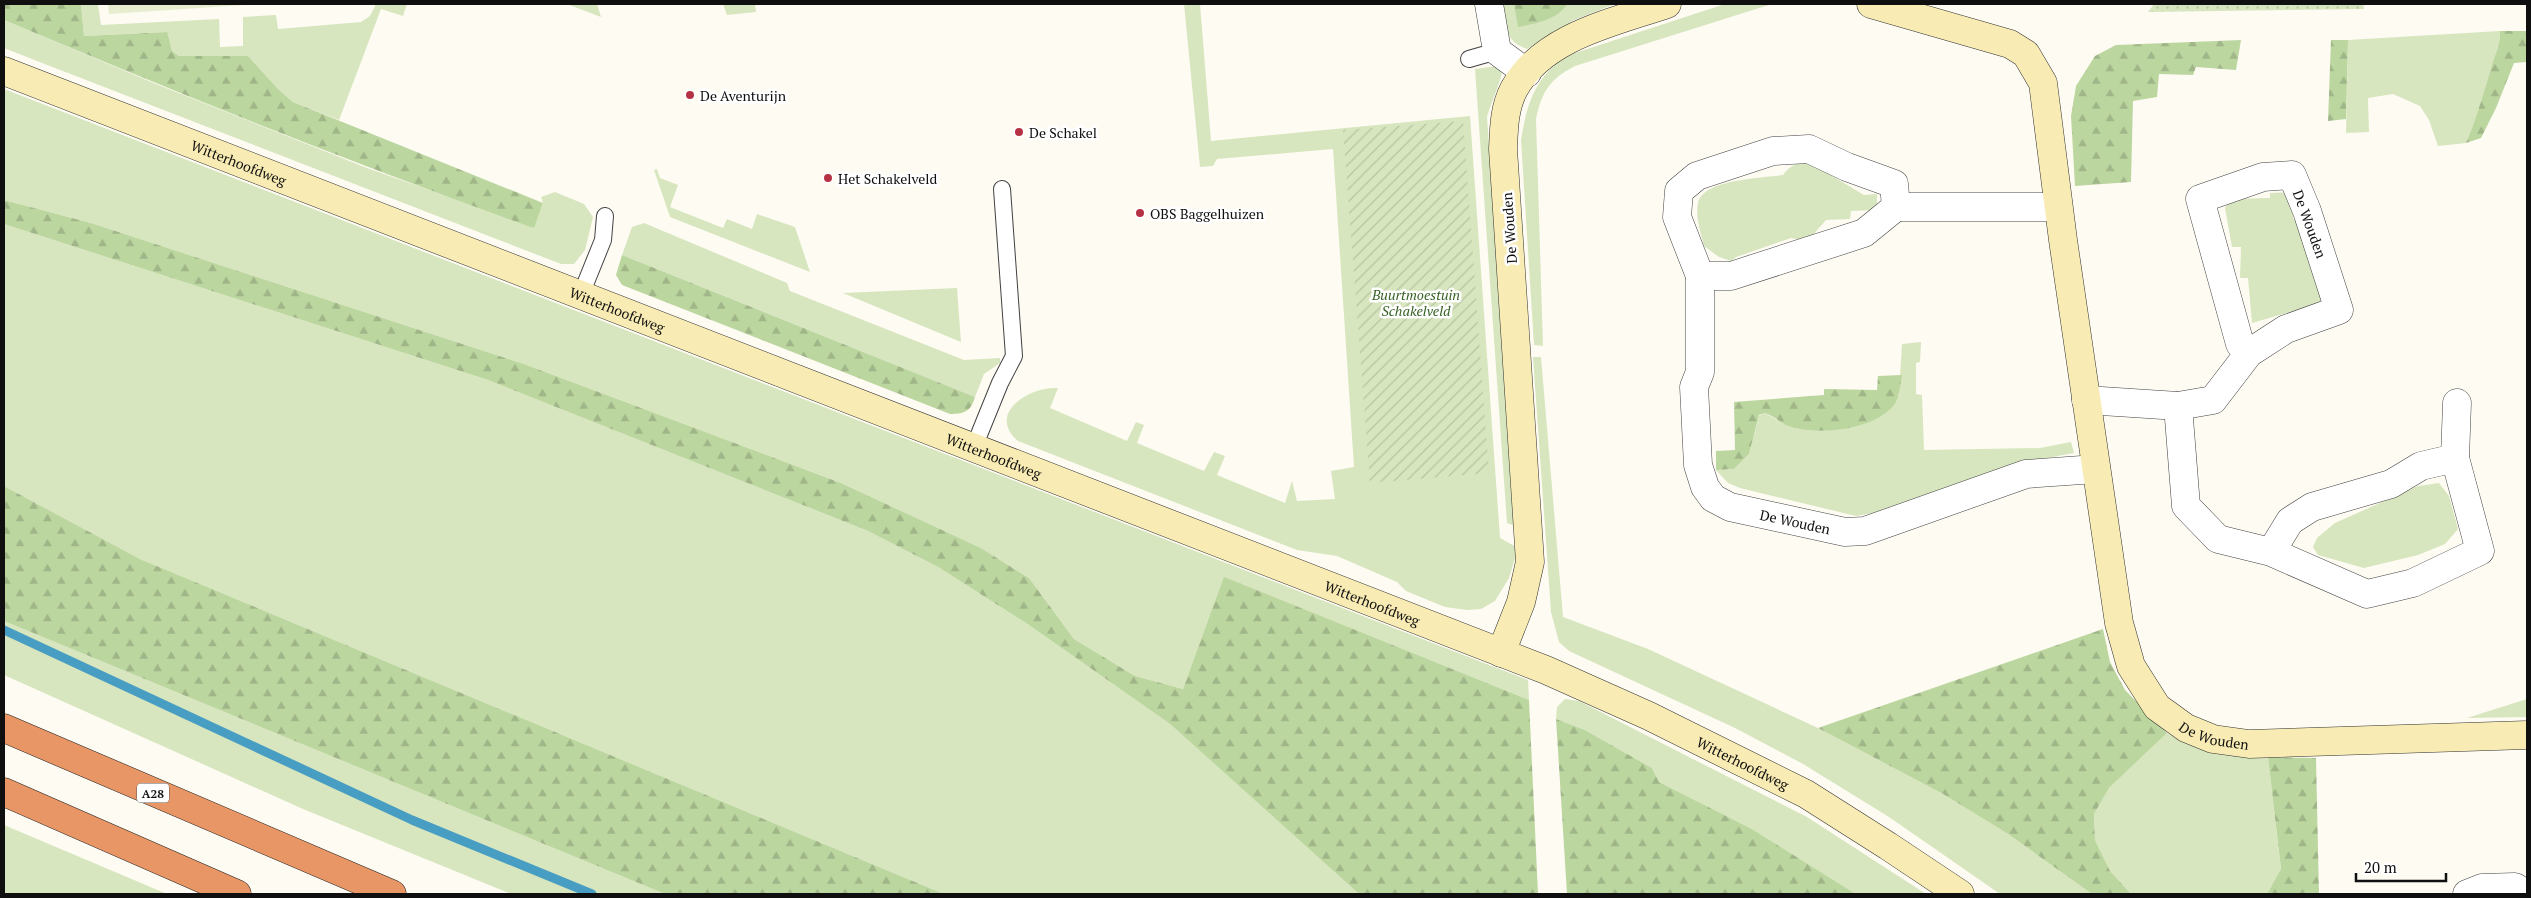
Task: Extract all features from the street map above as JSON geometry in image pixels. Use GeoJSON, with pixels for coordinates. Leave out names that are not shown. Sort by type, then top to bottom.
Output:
{"type":"FeatureCollection","features":[{"type":"Feature","properties":{"kind":"highway","name":"A28"},"geometry":{"type":"LineString","coordinates":[[4,728],[392,894]]}},
{"type":"Feature","properties":{"kind":"highway"},"geometry":{"type":"LineString","coordinates":[[4,792],[237,894]]}},
{"type":"Feature","properties":{"kind":"street"},"geometry":{"type":"LineString","coordinates":[[1489,4],[1497,51],[1527,73]]}},
{"type":"Feature","properties":{"kind":"street","name":"De Wouden"},"geometry":{"type":"LineString","coordinates":[[1501,653],[1521,602],[1530,562],[1503,149],[1506,113],[1514,89],[1542,57],[1559,45],[1588,32],[1667,4]]}},
{"type":"Feature","properties":{"kind":"street","name":"De Wouden"},"geometry":{"type":"LineString","coordinates":[[1882,5],[2010,44],[2026,54],[2043,83],[2058,207],[2119,623],[2131,666],[2157,707],[2186,728],[2212,739],[2249,744],[2527,735]]}},
{"type":"Feature","properties":{"kind":"street","name":"Witterhoofdweg"},"geometry":{"type":"LineString","coordinates":[[4,71],[580,297],[974,447],[1501,653],[1649,716],[1797,789],[1960,894]]}},
{"type":"Feature","properties":{"kind":"street","name":"De Wouden"},"geometry":{"type":"LineString","coordinates":[[1896,207],[1894,184],[1847,167],[1809,149],[1773,150],[1697,176],[1678,191],[1677,217],[1700,276],[1700,372],[1694,387],[1698,465],[1705,487],[1713,498],[1730,507],[1845,532],[1865,531],[2026,474],[2096,469]]}},
{"type":"Feature","properties":{"kind":"street","name":"De Wouden"},"geometry":{"type":"LineString","coordinates":[[2086,400],[2178,406],[2213,400],[2249,353],[2286,328],[2339,310],[2292,175],[2263,177],[2200,200],[2240,344],[2249,353]]}},
{"type":"Feature","properties":{"kind":"street"},"geometry":{"type":"LineString","coordinates":[[1700,276],[1731,276],[1864,233],[1896,207],[2058,207]]}},
{"type":"Feature","properties":{"kind":"street"},"geometry":{"type":"LineString","coordinates":[[2178,406],[2186,506],[2218,539],[2272,552],[2367,594],[2413,583],[2480,551],[2455,458],[2457,403]]}},
{"type":"Feature","properties":{"kind":"street"},"geometry":{"type":"LineString","coordinates":[[2272,552],[2290,521],[2312,507],[2391,484],[2421,466],[2455,458]]}},
{"type":"Feature","properties":{"kind":"street"},"geometry":{"type":"LineString","coordinates":[[2467,894],[2482,888],[2515,887],[2525,894]]}},
{"type":"Feature","properties":{"kind":"lane"},"geometry":{"type":"LineString","coordinates":[[1469,59],[1497,51]]}},
{"type":"Feature","properties":{"kind":"lane"},"geometry":{"type":"LineString","coordinates":[[974,447],[1000,383],[1014,356],[1002,188]]}},
{"type":"Feature","properties":{"kind":"lane"},"geometry":{"type":"LineString","coordinates":[[580,297],[603,240],[605,216]]}},
{"type":"Feature","properties":{"kind":"green space"},"geometry":{"type":"Polygon","coordinates":[[[4,4],[81,4],[84,36],[167,32],[172,51],[179,56],[248,56],[278,89],[293,102],[543,203],[534,228],[268,128],[4,20],[4,4]]]}},
{"type":"Feature","properties":{"kind":"green space"},"geometry":{"type":"Polygon","coordinates":[[[81,4],[98,4],[101,25],[219,19],[220,47],[243,46],[243,17],[276,15],[278,29],[361,22],[370,16],[376,4],[407,4],[403,16],[381,9],[339,120],[293,102],[278,89],[248,56],[179,56],[172,51],[166,32],[84,36],[81,4]]]}},
{"type":"Feature","properties":{"kind":"green space"},"geometry":{"type":"Polygon","coordinates":[[[108,4],[259,4],[109,14],[108,4]]]}},
{"type":"Feature","properties":{"kind":"green space"},"geometry":{"type":"Polygon","coordinates":[[[567,4],[597,4],[601,17],[567,4]]]}},
{"type":"Feature","properties":{"kind":"green space"},"geometry":{"type":"Polygon","coordinates":[[[723,4],[755,4],[756,12],[727,15],[723,4]]]}},
{"type":"Feature","properties":{"kind":"green space"},"geometry":{"type":"Polygon","coordinates":[[[1184,4],[1200,4],[1211,141],[1470,116],[1500,538],[1518,548],[1509,578],[1495,601],[1481,609],[1467,610],[1445,607],[1406,591],[1397,582],[1337,556],[1297,550],[1018,441],[1009,431],[1007,421],[1009,412],[1015,404],[1035,392],[1058,388],[1050,408],[1127,441],[1136,422],[1144,425],[1137,443],[1204,471],[1214,452],[1225,456],[1217,475],[1285,503],[1292,481],[1297,501],[1335,499],[1331,471],[1354,467],[1333,149],[1217,159],[1213,166],[1200,167],[1184,4]]]}},
{"type":"Feature","properties":{"kind":"green space"},"geometry":{"type":"Polygon","coordinates":[[[1502,4],[1615,4],[1574,20],[1527,49],[1514,42],[1507,32],[1502,4]]]}},
{"type":"Feature","properties":{"kind":"green space"},"geometry":{"type":"Polygon","coordinates":[[[1514,4],[1567,4],[1552,17],[1518,27],[1514,4]]]}},
{"type":"Feature","properties":{"kind":"green space"},"geometry":{"type":"Polygon","coordinates":[[[1725,4],[1772,4],[1575,66],[1553,81],[1544,93],[1536,119],[1543,346],[1534,345],[1521,140],[1526,114],[1534,92],[1555,64],[1566,56],[1725,4]]]}},
{"type":"Feature","properties":{"kind":"green space"},"geometry":{"type":"Polygon","coordinates":[[[2154,4],[2363,4],[2364,9],[2148,12],[2154,4]]]}},
{"type":"Feature","properties":{"kind":"green space"},"geometry":{"type":"Polygon","coordinates":[[[4,20],[156,84],[367,168],[534,227],[543,203],[541,197],[555,192],[584,204],[593,217],[585,250],[574,264],[561,264],[4,48],[4,20]]]}},
{"type":"Feature","properties":{"kind":"green space"},"geometry":{"type":"Polygon","coordinates":[[[2500,31],[2498,49],[2466,143],[2438,146],[2429,120],[2420,106],[2393,94],[2368,98],[2369,132],[2346,133],[2348,40],[2500,31]]]}},
{"type":"Feature","properties":{"kind":"green space"},"geometry":{"type":"Polygon","coordinates":[[[2500,31],[2527,31],[2527,62],[2514,63],[2496,108],[2481,138],[2466,143],[2498,49],[2500,31]]]}},
{"type":"Feature","properties":{"kind":"green space"},"geometry":{"type":"Polygon","coordinates":[[[2241,40],[2236,70],[2196,67],[2193,75],[2159,74],[2157,97],[2133,101],[2131,182],[2075,186],[2071,116],[2076,86],[2095,56],[2116,45],[2241,40]]]}},
{"type":"Feature","properties":{"kind":"green space"},"geometry":{"type":"Polygon","coordinates":[[[2331,40],[2348,40],[2346,119],[2328,121],[2331,40]]]}},
{"type":"Feature","properties":{"kind":"green space"},"geometry":{"type":"Polygon","coordinates":[[[1497,66],[1502,72],[1487,117],[1515,526],[1507,523],[1475,69],[1497,66]]]}},
{"type":"Feature","properties":{"kind":"green space"},"geometry":{"type":"Polygon","coordinates":[[[4,89],[1528,680],[1529,700],[1225,578],[1183,689],[1135,676],[1074,639],[1029,578],[981,548],[841,483],[524,364],[91,223],[4,200],[4,89]]]}},
{"type":"Feature","properties":{"kind":"green space","name":"Buurtmoestuin Schakelveld"},"geometry":{"type":"Polygon","coordinates":[[[1463,121],[1489,473],[1370,483],[1343,130],[1463,121]]]}},
{"type":"Feature","properties":{"kind":"green space"},"geometry":{"type":"Polygon","coordinates":[[[1809,162],[1864,195],[1877,194],[1877,210],[1851,211],[1850,219],[1826,220],[1812,236],[1802,240],[1791,238],[1736,257],[1731,261],[1719,257],[1704,246],[1697,214],[1698,203],[1702,195],[1710,189],[1734,181],[1783,175],[1794,165],[1809,162]]]}},
{"type":"Feature","properties":{"kind":"green space"},"geometry":{"type":"Polygon","coordinates":[[[657,169],[660,178],[678,185],[670,207],[723,228],[727,219],[752,229],[757,214],[795,227],[810,272],[670,217],[654,170],[657,169]]]}},
{"type":"Feature","properties":{"kind":"green space"},"geometry":{"type":"Polygon","coordinates":[[[2293,192],[2293,219],[2302,220],[2304,247],[2312,247],[2313,275],[2321,274],[2324,298],[2317,304],[2252,323],[2248,278],[2240,278],[2241,247],[2232,247],[2225,208],[2230,199],[2270,198],[2270,193],[2293,192]]]}},
{"type":"Feature","properties":{"kind":"green space"},"geometry":{"type":"Polygon","coordinates":[[[4,200],[91,223],[524,364],[841,483],[981,548],[1029,578],[1074,639],[1135,676],[1183,689],[1224,577],[1529,700],[1538,894],[1359,894],[1170,724],[1026,623],[938,567],[868,531],[488,380],[4,224],[4,200]]]}},
{"type":"Feature","properties":{"kind":"green space"},"geometry":{"type":"Polygon","coordinates":[[[644,223],[787,283],[790,291],[964,360],[1000,358],[1000,363],[984,374],[975,397],[622,255],[632,227],[644,223]]]}},
{"type":"Feature","properties":{"kind":"green space"},"geometry":{"type":"Polygon","coordinates":[[[4,224],[488,380],[868,531],[938,567],[1026,623],[1170,724],[1359,894],[944,894],[140,559],[4,486],[4,224]]]}},
{"type":"Feature","properties":{"kind":"green space"},"geometry":{"type":"Polygon","coordinates":[[[622,255],[975,397],[973,402],[967,411],[950,414],[622,285],[616,275],[622,255]]]}},
{"type":"Feature","properties":{"kind":"green space"},"geometry":{"type":"Polygon","coordinates":[[[957,288],[961,342],[843,293],[957,288]]]}},
{"type":"Feature","properties":{"kind":"green space"},"geometry":{"type":"Polygon","coordinates":[[[1921,342],[1920,362],[1916,363],[1916,394],[1922,395],[1924,450],[2040,448],[2071,442],[2074,453],[2030,461],[1989,472],[1879,512],[1856,516],[1740,488],[1728,483],[1716,470],[1734,469],[1749,454],[1759,416],[1765,413],[1784,424],[1899,395],[1902,344],[1921,342]]]}},
{"type":"Feature","properties":{"kind":"green space"},"geometry":{"type":"Polygon","coordinates":[[[1533,357],[1541,357],[1563,617],[1648,649],[1818,728],[1943,794],[2008,834],[2092,894],[2000,894],[1889,817],[1803,764],[1735,728],[1569,651],[1559,642],[1551,612],[1533,357]]]}},
{"type":"Feature","properties":{"kind":"green space"},"geometry":{"type":"Polygon","coordinates":[[[1902,375],[1899,394],[1894,405],[1885,413],[1860,425],[1845,429],[1801,429],[1789,426],[1765,413],[1759,415],[1749,454],[1734,469],[1716,470],[1716,451],[1735,450],[1734,402],[1824,395],[1824,389],[1877,390],[1878,376],[1902,375]]]}},
{"type":"Feature","properties":{"kind":"green space"},"geometry":{"type":"Polygon","coordinates":[[[2439,483],[2449,496],[2458,529],[2445,544],[2418,555],[2364,568],[2318,555],[2313,547],[2317,538],[2335,523],[2418,486],[2439,483]]]}},
{"type":"Feature","properties":{"kind":"green space"},"geometry":{"type":"Polygon","coordinates":[[[4,486],[140,559],[944,894],[665,894],[4,621],[4,486]]]}},
{"type":"Feature","properties":{"kind":"green space"},"geometry":{"type":"Polygon","coordinates":[[[4,621],[665,894],[511,894],[303,809],[4,675],[4,621]]]}},
{"type":"Feature","properties":{"kind":"green space"},"geometry":{"type":"Polygon","coordinates":[[[2103,629],[2110,662],[2125,690],[2167,733],[2109,788],[2094,814],[2095,840],[2110,871],[2131,894],[2092,894],[2008,834],[1943,794],[1818,728],[2103,629]]]}},
{"type":"Feature","properties":{"kind":"green space"},"geometry":{"type":"Polygon","coordinates":[[[1565,699],[1579,701],[1807,817],[1926,894],[1856,894],[1752,829],[1659,782],[1652,768],[1585,730],[1556,719],[1557,707],[1565,699]]]}},
{"type":"Feature","properties":{"kind":"green space"},"geometry":{"type":"Polygon","coordinates":[[[2527,699],[2527,717],[2467,718],[2527,699]]]}},
{"type":"Feature","properties":{"kind":"green space"},"geometry":{"type":"Polygon","coordinates":[[[1556,719],[1585,730],[1652,768],[1659,782],[1752,829],[1856,894],[1567,894],[1556,719]]]}},
{"type":"Feature","properties":{"kind":"green space"},"geometry":{"type":"Polygon","coordinates":[[[2167,733],[2191,745],[2228,755],[2268,757],[2281,870],[2267,894],[2131,894],[2110,871],[2095,840],[2094,814],[2109,788],[2167,733]]]}},
{"type":"Feature","properties":{"kind":"green space"},"geometry":{"type":"Polygon","coordinates":[[[2268,757],[2316,758],[2319,894],[2267,894],[2281,869],[2268,757]]]}},
{"type":"Feature","properties":{"kind":"green space"},"geometry":{"type":"Polygon","coordinates":[[[4,825],[167,894],[4,894],[4,825]]]}},
{"type":"Feature","properties":{"kind":"waterway"},"geometry":{"type":"LineString","coordinates":[[4,630],[412,820],[592,894]]}},
{"type":"Feature","properties":{"kind":"place","name":"De Aventurijn"},"geometry":{"type":"Point","coordinates":[690,95]}},
{"type":"Feature","properties":{"kind":"place","name":"De Schakel"},"geometry":{"type":"Point","coordinates":[1019,132]}},
{"type":"Feature","properties":{"kind":"place","name":"Het Schakelveld"},"geometry":{"type":"Point","coordinates":[828,178]}},
{"type":"Feature","properties":{"kind":"place","name":"OBS Baggelhuizen"},"geometry":{"type":"Point","coordinates":[1140,213]}}]}
